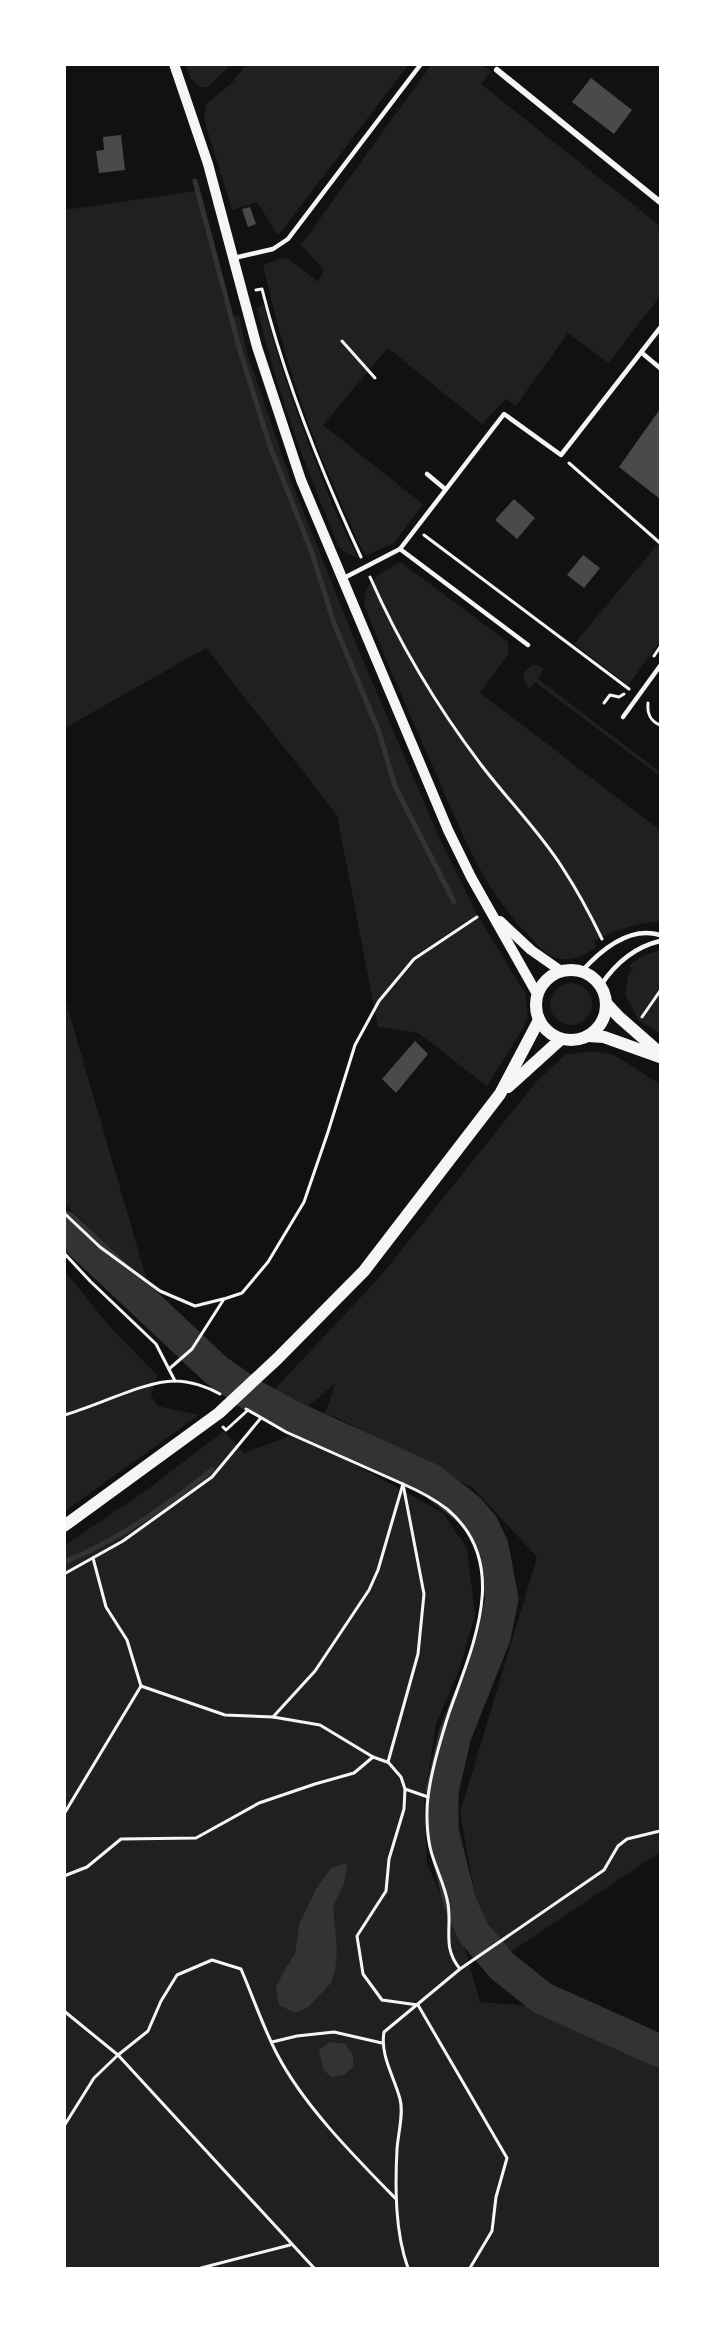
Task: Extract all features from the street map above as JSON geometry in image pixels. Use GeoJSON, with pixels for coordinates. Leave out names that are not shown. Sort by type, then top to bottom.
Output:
{"type":"FeatureCollection","features":[{"type":"Feature","properties":{"kind":"main road"},"geometry":{"type":"LineString","coordinates":[[607,1004],[598,1028],[588,1036],[579,1039],[561,1039],[545,1028],[539,1020],[536,1003],[537,994],[546,979],[561,971],[571,969],[582,971],[592,976],[601,985],[607,1004],[660,1055]]}},
{"type":"Feature","properties":{"kind":"main road"},"geometry":{"type":"LineString","coordinates":[[64,1526],[219,1413],[277,1359],[364,1270],[500,1094],[539,1020]]}},
{"type":"Feature","properties":{"kind":"main road"},"geometry":{"type":"LineString","coordinates":[[588,1036],[604,1037],[660,1055]]}},
{"type":"Feature","properties":{"kind":"main road"},"geometry":{"type":"LineString","coordinates":[[500,1094],[561,1039]]}},
{"type":"Feature","properties":{"kind":"street"},"geometry":{"type":"LineString","coordinates":[[174,64],[208,164],[257,347],[301,480],[448,830],[537,994]]}},
{"type":"Feature","properties":{"kind":"street"},"geometry":{"type":"LineString","coordinates":[[497,70],[660,201]]}},
{"type":"Feature","properties":{"kind":"street"},"geometry":{"type":"LineString","coordinates":[[490,910],[531,950],[561,971]]}},
{"type":"Feature","properties":{"kind":"lane"},"geometry":{"type":"LineString","coordinates":[[234,258],[273,249],[288,239],[421,64]]}},
{"type":"Feature","properties":{"kind":"lane"},"geometry":{"type":"LineString","coordinates":[[492,64],[497,70]]}},
{"type":"Feature","properties":{"kind":"lane"},"geometry":{"type":"LineString","coordinates":[[341,579],[400,549],[504,414],[561,455],[660,328]]}},
{"type":"Feature","properties":{"kind":"lane"},"geometry":{"type":"LineString","coordinates":[[642,353],[660,368]]}},
{"type":"Feature","properties":{"kind":"lane"},"geometry":{"type":"LineString","coordinates":[[427,474],[445,489]]}},
{"type":"Feature","properties":{"kind":"lane"},"geometry":{"type":"LineString","coordinates":[[400,549],[528,645]]}},
{"type":"Feature","properties":{"kind":"lane"},"geometry":{"type":"LineString","coordinates":[[623,717],[660,666]]}},
{"type":"Feature","properties":{"kind":"lane"},"geometry":{"type":"LineString","coordinates":[[582,971],[594,957],[622,939],[638,934],[660,935]]}},
{"type":"Feature","properties":{"kind":"lane"},"geometry":{"type":"LineString","coordinates":[[601,985],[609,972],[626,958],[660,941]]}},
{"type":"Feature","properties":{"kind":"path"},"geometry":{"type":"LineString","coordinates":[[262,289],[277,340],[326,480],[389,620],[450,720],[481,765],[561,865],[602,939]]}},
{"type":"Feature","properties":{"kind":"path"},"geometry":{"type":"LineString","coordinates":[[342,341],[375,378]]}},
{"type":"Feature","properties":{"kind":"path"},"geometry":{"type":"LineString","coordinates":[[561,455],[660,543]]}},
{"type":"Feature","properties":{"kind":"path"},"geometry":{"type":"LineString","coordinates":[[416,528],[629,689]]}},
{"type":"Feature","properties":{"kind":"path"},"geometry":{"type":"LineString","coordinates":[[647,664],[660,647]]}},
{"type":"Feature","properties":{"kind":"path"},"geometry":{"type":"LineString","coordinates":[[604,703],[610,695],[619,697],[635,681]]}},
{"type":"Feature","properties":{"kind":"path"},"geometry":{"type":"LineString","coordinates":[[654,695],[648,703],[647,712],[650,719],[660,725]]}},
{"type":"Feature","properties":{"kind":"path"},"geometry":{"type":"LineString","coordinates":[[64,1213],[100,1246],[160,1291],[195,1306],[242,1293],[268,1262],[304,1202],[355,1045],[379,1001],[414,959],[490,910]]}},
{"type":"Feature","properties":{"kind":"path"},"geometry":{"type":"LineString","coordinates":[[638,1022],[660,992]]}},
{"type":"Feature","properties":{"kind":"path"},"geometry":{"type":"LineString","coordinates":[[64,1253],[156,1344],[175,1381]]}},
{"type":"Feature","properties":{"kind":"path"},"geometry":{"type":"LineString","coordinates":[[169,1369],[192,1349],[224,1299]]}},
{"type":"Feature","properties":{"kind":"path"},"geometry":{"type":"LineString","coordinates":[[64,1415],[88,1409],[147,1386],[175,1381],[210,1388],[229,1399]]}},
{"type":"Feature","properties":{"kind":"path"},"geometry":{"type":"LineString","coordinates":[[238,1405],[260,1419],[429,1497],[448,1511],[469,1534],[478,1561],[483,1589],[481,1616],[476,1641],[449,1714],[428,1797],[430,1846],[448,1902],[451,1958],[460,1969]]}},
{"type":"Feature","properties":{"kind":"path"},"geometry":{"type":"LineString","coordinates":[[64,1574],[123,1541],[212,1477],[260,1419]]}},
{"type":"Feature","properties":{"kind":"path"},"geometry":{"type":"LineString","coordinates":[[273,1717],[315,1671],[369,1590],[378,1569],[404,1484]]}},
{"type":"Feature","properties":{"kind":"path"},"geometry":{"type":"LineString","coordinates":[[388,1762],[417,1654],[424,1594],[404,1484]]}},
{"type":"Feature","properties":{"kind":"path"},"geometry":{"type":"LineString","coordinates":[[64,1814],[141,1686],[127,1640],[106,1607],[93,1558]]}},
{"type":"Feature","properties":{"kind":"path"},"geometry":{"type":"LineString","coordinates":[[141,1686],[225,1715],[273,1717],[320,1725],[373,1757],[388,1762],[401,1777],[405,1789],[404,1809],[389,1859],[386,1891],[357,1936],[363,1974],[381,2000],[418,2005]]}},
{"type":"Feature","properties":{"kind":"path"},"geometry":{"type":"LineString","coordinates":[[64,1876],[87,1867],[121,1839],[196,1838],[259,1803],[354,1773],[373,1757]]}},
{"type":"Feature","properties":{"kind":"path"},"geometry":{"type":"LineString","coordinates":[[405,1789],[428,1797]]}},
{"type":"Feature","properties":{"kind":"path"},"geometry":{"type":"LineString","coordinates":[[408,2268],[396,2200],[401,2101],[388,2068],[382,2043],[384,2032],[460,1969],[604,1870],[618,1846],[627,1839],[660,1831]]}},
{"type":"Feature","properties":{"kind":"path"},"geometry":{"type":"LineString","coordinates":[[64,2126],[94,2078],[148,2031],[161,2001],[177,1975],[212,1960],[241,1969],[277,2055],[308,2101],[350,2152],[396,2200]]}},
{"type":"Feature","properties":{"kind":"path"},"geometry":{"type":"LineString","coordinates":[[418,2005],[507,2158],[496,2197],[492,2231],[470,2268]]}},
{"type":"Feature","properties":{"kind":"path"},"geometry":{"type":"LineString","coordinates":[[64,2011],[118,2055],[290,2245],[314,2268]]}},
{"type":"Feature","properties":{"kind":"path"},"geometry":{"type":"LineString","coordinates":[[271,2042],[334,2032],[382,2043]]}},
{"type":"Feature","properties":{"kind":"path"},"geometry":{"type":"LineString","coordinates":[[201,2268],[290,2245]]}},
{"type":"Feature","properties":{"kind":"shaded area"},"geometry":{"type":"Polygon","coordinates":[[[186,64],[230,65],[208,87],[200,87],[191,79],[186,64]]]}},
{"type":"Feature","properties":{"kind":"shaded area"},"geometry":{"type":"Polygon","coordinates":[[[246,65],[408,65],[278,236],[257,202],[232,210],[204,119],[206,104],[231,84],[246,65]]]}},
{"type":"Feature","properties":{"kind":"shaded area"},"geometry":{"type":"Polygon","coordinates":[[[431,65],[483,65],[491,71],[481,84],[660,226],[660,296],[609,363],[568,333],[516,406],[506,399],[482,424],[388,348],[323,425],[423,504],[395,542],[365,556],[323,461],[301,403],[280,335],[263,265],[286,257],[318,282],[324,270],[301,245],[431,65]]]}},
{"type":"Feature","properties":{"kind":"shaded area"},"geometry":{"type":"Polygon","coordinates":[[[196,191],[230,317],[239,315],[246,350],[291,481],[362,658],[439,837],[478,916],[525,993],[528,1016],[487,1086],[418,1033],[378,1027],[337,815],[206,648],[65,728],[64,210],[196,191]]]}},
{"type":"Feature","properties":{"kind":"shaded area"},"geometry":{"type":"Polygon","coordinates":[[[264,305],[278,356],[307,440],[324,485],[358,558],[343,551],[338,545],[303,458],[257,308],[264,305]]]}},
{"type":"Feature","properties":{"kind":"shaded area"},"geometry":{"type":"Polygon","coordinates":[[[658,544],[660,546],[660,642],[628,685],[574,644],[658,544]]]}},
{"type":"Feature","properties":{"kind":"shaded area"},"geometry":{"type":"Polygon","coordinates":[[[400,562],[508,642],[508,655],[480,693],[660,830],[660,921],[618,930],[594,941],[596,947],[582,956],[560,959],[543,950],[510,915],[482,873],[460,829],[364,604],[367,589],[375,578],[400,562]]]}},
{"type":"Feature","properties":{"kind":"shaded area"},"geometry":{"type":"Polygon","coordinates":[[[532,665],[538,665],[544,669],[538,679],[660,772],[660,776],[535,682],[529,689],[523,678],[524,673],[532,665]]]}},
{"type":"Feature","properties":{"kind":"shaded area"},"geometry":{"type":"Polygon","coordinates":[[[660,950],[660,1034],[639,1020],[625,995],[628,976],[633,969],[629,966],[642,956],[660,950]]]}},
{"type":"Feature","properties":{"kind":"shaded area"},"geometry":{"type":"Polygon","coordinates":[[[571,983],[586,989],[592,1004],[586,1019],[571,1025],[556,1019],[550,1004],[556,989],[571,983]]]}},
{"type":"Feature","properties":{"kind":"shaded area"},"geometry":{"type":"Polygon","coordinates":[[[65,999],[148,1284],[65,1204],[65,999]]]}},
{"type":"Feature","properties":{"kind":"shaded area"},"geometry":{"type":"Polygon","coordinates":[[[591,1051],[614,1055],[660,1084],[660,1852],[506,1955],[480,1923],[460,1813],[537,1557],[473,1488],[338,1418],[325,1414],[335,1384],[303,1410],[271,1393],[378,1279],[537,1081],[565,1055],[591,1051]]]}},
{"type":"Feature","properties":{"kind":"shaded area"},"geometry":{"type":"Polygon","coordinates":[[[64,1270],[111,1328],[157,1375],[151,1395],[157,1406],[199,1415],[65,1511],[64,1270]]]}},
{"type":"Feature","properties":{"kind":"shaded area"},"geometry":{"type":"Polygon","coordinates":[[[224,1431],[244,1453],[298,1433],[443,1513],[467,1548],[475,1615],[459,1670],[436,1724],[424,1802],[427,1864],[465,1949],[480,2002],[522,2005],[559,2014],[660,2061],[660,2268],[65,2268],[65,1545],[144,1492],[224,1431]]]}},
{"type":"Feature","properties":{"kind":"shaded area"},"geometry":{"type":"Polygon","coordinates":[[[347,1863],[344,1884],[333,1907],[337,1950],[331,1983],[308,2007],[295,2013],[279,2005],[276,1987],[295,1954],[299,1925],[316,1889],[331,1868],[347,1863]]]}},
{"type":"Feature","properties":{"kind":"shaded area"},"geometry":{"type":"Polygon","coordinates":[[[330,2042],[345,2044],[353,2055],[353,2067],[344,2075],[331,2077],[323,2069],[319,2050],[330,2042]]]}},
{"type":"Feature","properties":{"kind":"building"},"geometry":{"type":"Polygon","coordinates":[[[591,78],[632,110],[614,134],[572,102],[591,78]]]}},
{"type":"Feature","properties":{"kind":"building"},"geometry":{"type":"Polygon","coordinates":[[[121,135],[125,170],[99,173],[96,151],[104,150],[103,137],[121,135]]]}},
{"type":"Feature","properties":{"kind":"building"},"geometry":{"type":"Polygon","coordinates":[[[250,207],[256,224],[248,227],[242,209],[250,207]]]}},
{"type":"Feature","properties":{"kind":"building"},"geometry":{"type":"Polygon","coordinates":[[[660,409],[660,499],[619,467],[660,409]]]}},
{"type":"Feature","properties":{"kind":"building"},"geometry":{"type":"Polygon","coordinates":[[[514,499],[535,518],[517,539],[495,520],[514,499]]]}},
{"type":"Feature","properties":{"kind":"building"},"geometry":{"type":"Polygon","coordinates":[[[583,555],[600,568],[584,588],[567,575],[583,555]]]}},
{"type":"Feature","properties":{"kind":"building"},"geometry":{"type":"Polygon","coordinates":[[[415,1041],[428,1054],[396,1093],[382,1079],[415,1041]]]}},
{"type":"Feature","properties":{"kind":"waterway"},"geometry":{"type":"LineString","coordinates":[[195,181],[241,354],[270,446],[312,553],[334,623],[379,732],[395,786],[454,902]]}},
{"type":"Feature","properties":{"kind":"waterway"},"geometry":{"type":"LineString","coordinates":[[64,1227],[216,1370],[250,1394],[290,1416],[431,1480],[469,1510],[482,1525],[492,1546],[502,1599],[494,1637],[455,1735],[442,1791],[442,1830],[460,1903],[474,1933],[502,1966],[542,1998],[660,2051]]}},
{"type":"Feature","properties":{"kind":"waterway"},"geometry":{"type":"LineString","coordinates":[[278,1422],[290,1416],[294,1407]]}},
{"type":"Feature","properties":{"kind":"waterway"},"geometry":{"type":"LineString","coordinates":[[64,1562],[123,1533],[212,1470]]}}]}
